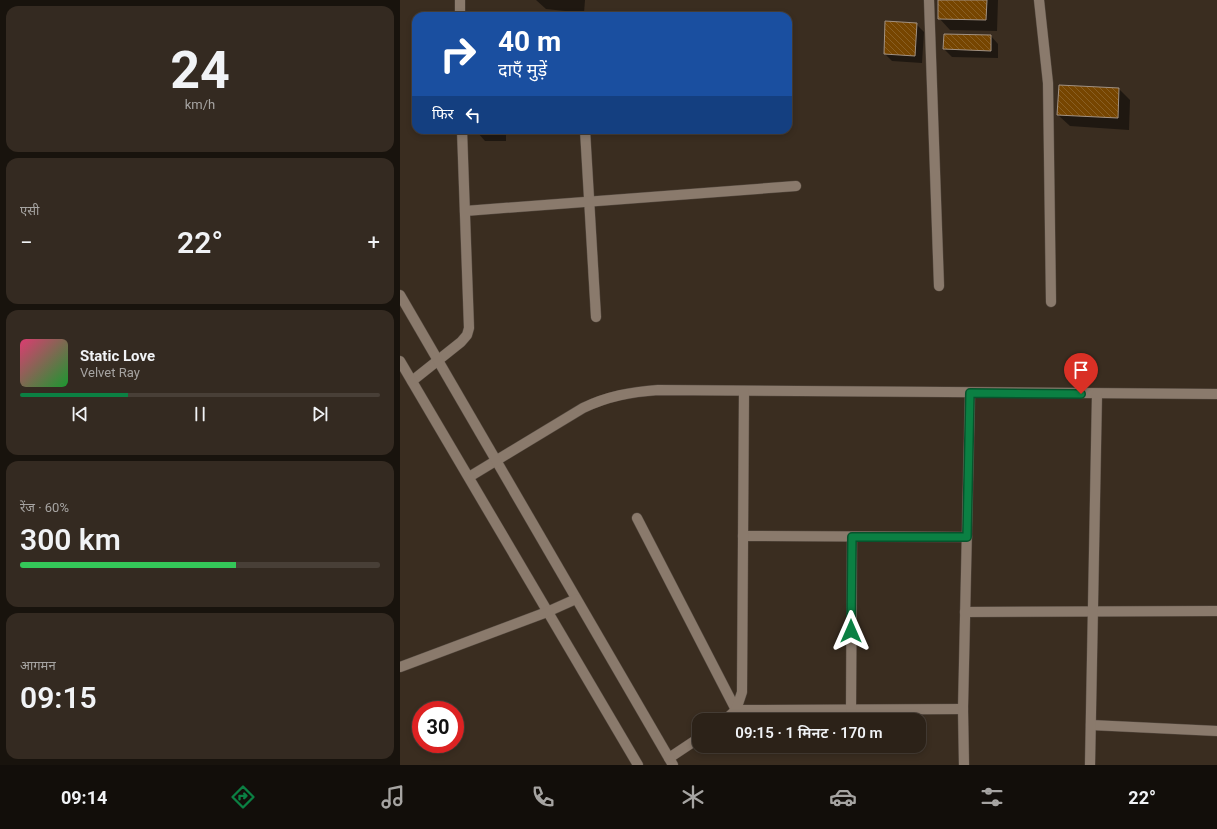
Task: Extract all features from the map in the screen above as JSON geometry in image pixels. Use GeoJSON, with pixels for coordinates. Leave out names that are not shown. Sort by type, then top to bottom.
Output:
{"type":"FeatureCollection","features":[{"type":"Feature","properties":{"kind":"street"},"geometry":{"type":"LineString","coordinates":[[460,0],[460,12]]}},
{"type":"Feature","properties":{"kind":"street"},"geometry":{"type":"LineString","coordinates":[[929,0],[939,286]]}},
{"type":"Feature","properties":{"kind":"street"},"geometry":{"type":"LineString","coordinates":[[1039,0],[1048,91],[1051,302]]}},
{"type":"Feature","properties":{"kind":"street"},"geometry":{"type":"LineString","coordinates":[[412,381],[461,342],[467,335],[469,328],[462,134]]}},
{"type":"Feature","properties":{"kind":"street"},"geometry":{"type":"LineString","coordinates":[[585,134],[596,317]]}},
{"type":"Feature","properties":{"kind":"street"},"geometry":{"type":"LineString","coordinates":[[465,211],[796,186]]}},
{"type":"Feature","properties":{"kind":"street"},"geometry":{"type":"LineString","coordinates":[[400,296],[671,762],[692,744]]}},
{"type":"Feature","properties":{"kind":"street"},"geometry":{"type":"LineString","coordinates":[[400,361],[638,765]]}},
{"type":"Feature","properties":{"kind":"street"},"geometry":{"type":"LineString","coordinates":[[469,477],[583,408],[614,395],[632,392],[658,390],[1217,394]]}},
{"type":"Feature","properties":{"kind":"street"},"geometry":{"type":"LineString","coordinates":[[733,713],[736,710],[742,692],[744,391]]}},
{"type":"Feature","properties":{"kind":"street"},"geometry":{"type":"LineString","coordinates":[[964,765],[963,710],[970,393]]}},
{"type":"Feature","properties":{"kind":"street"},"geometry":{"type":"LineString","coordinates":[[1090,765],[1097,394]]}},
{"type":"Feature","properties":{"kind":"street"},"geometry":{"type":"LineString","coordinates":[[636,518],[736,710]]}},
{"type":"Feature","properties":{"kind":"street"},"geometry":{"type":"LineString","coordinates":[[743,536],[967,537]]}},
{"type":"Feature","properties":{"kind":"street"},"geometry":{"type":"LineString","coordinates":[[851,710],[852,537]]}},
{"type":"Feature","properties":{"kind":"street"},"geometry":{"type":"LineString","coordinates":[[400,667],[547,612],[576,599]]}},
{"type":"Feature","properties":{"kind":"street"},"geometry":{"type":"LineString","coordinates":[[965,612],[1217,611]]}},
{"type":"Feature","properties":{"kind":"street"},"geometry":{"type":"LineString","coordinates":[[736,710],[963,710]]}},
{"type":"Feature","properties":{"kind":"street"},"geometry":{"type":"LineString","coordinates":[[1091,725],[1217,731]]}},
{"type":"Feature","properties":{"kind":"building"},"geometry":{"type":"Polygon","coordinates":[[[938,0],[987,0],[986,20],[938,19],[938,0]]]}},
{"type":"Feature","properties":{"kind":"building"},"geometry":{"type":"Polygon","coordinates":[[[885,21],[917,23],[915,56],[884,54],[885,21]]]}},
{"type":"Feature","properties":{"kind":"building"},"geometry":{"type":"Polygon","coordinates":[[[944,34],[991,35],[991,51],[943,49],[944,34]]]}},
{"type":"Feature","properties":{"kind":"building"},"geometry":{"type":"Polygon","coordinates":[[[1059,85],[1119,88],[1118,118],[1057,115],[1059,85]]]}},
{"type":"Feature","properties":{"kind":"route"},"geometry":{"type":"LineString","coordinates":[[851,631],[852,537],[967,537],[970,393],[1081,394]]}}]}
